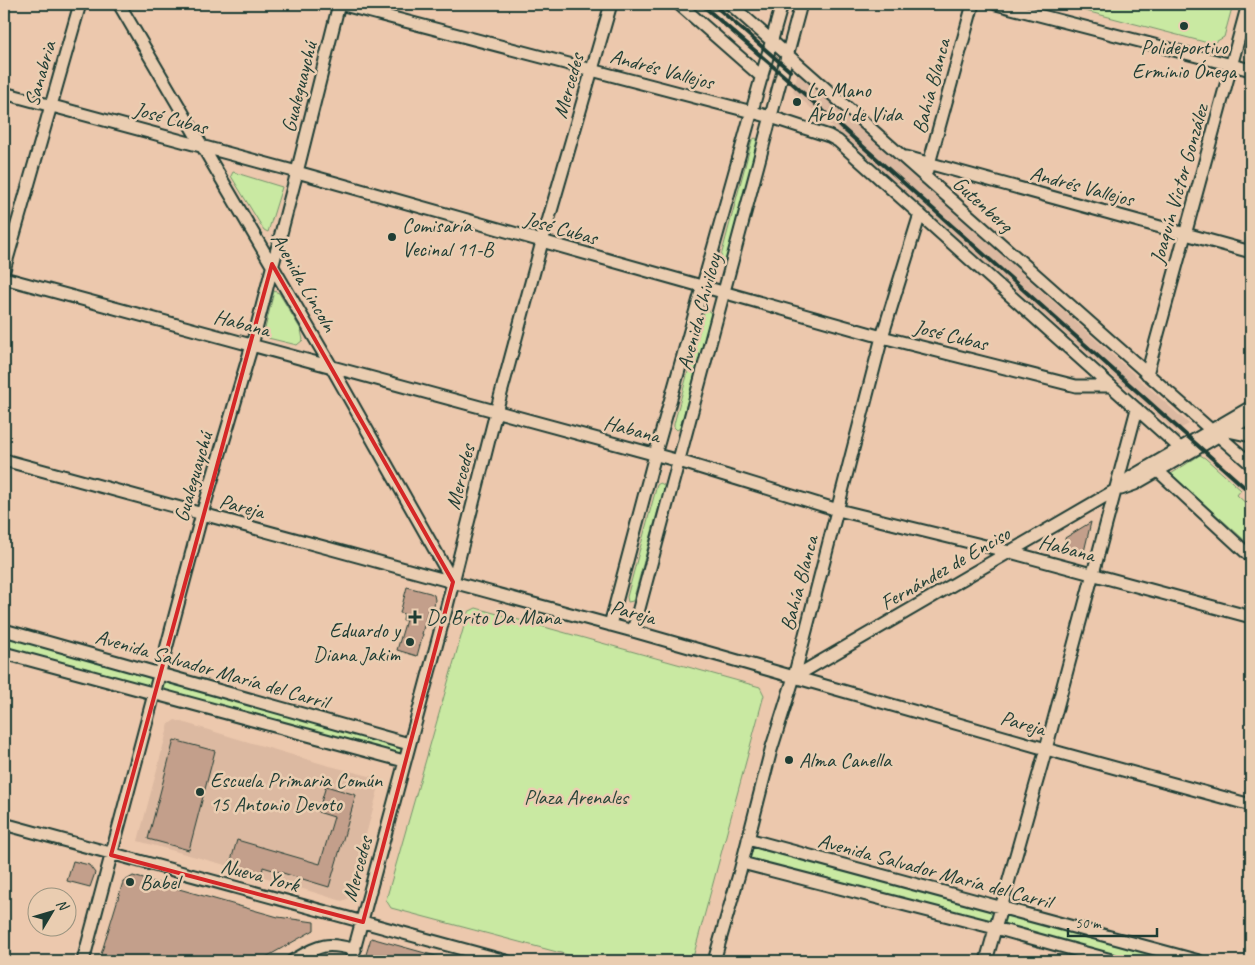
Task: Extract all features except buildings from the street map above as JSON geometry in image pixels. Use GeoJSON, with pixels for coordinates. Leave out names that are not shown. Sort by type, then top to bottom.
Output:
{"type":"FeatureCollection","features":[{"type":"Feature","properties":{"kind":"street","name":"Sanabria"},"geometry":{"type":"LineString","coordinates":[[4,270],[80,4]]}},
{"type":"Feature","properties":{"kind":"street","name":"Avenida Lincoln"},"geometry":{"type":"LineString","coordinates":[[119,4],[272,264],[454,582]]}},
{"type":"Feature","properties":{"kind":"street","name":"Andrés Vallejos"},"geometry":{"type":"LineString","coordinates":[[340,4],[771,117],[829,136],[838,141],[920,214]]}},
{"type":"Feature","properties":{"kind":"street","name":"Gualeguaychú"},"geometry":{"type":"LineString","coordinates":[[83,961],[202,514],[252,345],[340,4]]}},
{"type":"Feature","properties":{"kind":"street","name":"Mercedes"},"geometry":{"type":"LineString","coordinates":[[353,956],[404,761],[454,582],[496,412],[610,4]]}},
{"type":"Feature","properties":{"kind":"street"},"geometry":{"type":"LineString","coordinates":[[678,4],[762,77]]}},
{"type":"Feature","properties":{"kind":"street","name":"Gutenberg"},"geometry":{"type":"LineString","coordinates":[[730,4],[1147,374],[1219,432],[1251,464]]}},
{"type":"Feature","properties":{"kind":"street","name":"Avenida Chivilcoy"},"geometry":{"type":"LineString","coordinates":[[610,625],[655,455],[704,287],[782,4]]}},
{"type":"Feature","properties":{"kind":"street","name":"Avenida Chivilcoy"},"geometry":{"type":"LineString","coordinates":[[633,631],[801,4]]}},
{"type":"Feature","properties":{"kind":"street","name":"Bahía Blanca"},"geometry":{"type":"LineString","coordinates":[[925,178],[972,4]]}},
{"type":"Feature","properties":{"kind":"street"},"geometry":{"type":"LineString","coordinates":[[996,4],[1251,70]]}},
{"type":"Feature","properties":{"kind":"street","name":"Joaquín Victor González"},"geometry":{"type":"LineString","coordinates":[[1147,374],[1248,4]]}},
{"type":"Feature","properties":{"kind":"street","name":"José Cubas"},"geometry":{"type":"LineString","coordinates":[[4,93],[298,172],[882,337],[1076,386],[1111,386]]}},
{"type":"Feature","properties":{"kind":"street","name":"Andrés Vallejos"},"geometry":{"type":"LineString","coordinates":[[903,156],[928,165],[1251,252]]}},
{"type":"Feature","properties":{"kind":"street"},"geometry":{"type":"LineString","coordinates":[[920,214],[1180,448]]}},
{"type":"Feature","properties":{"kind":"street","name":"Bahía Blanca"},"geometry":{"type":"LineString","coordinates":[[714,961],[771,750],[794,676],[882,337],[920,214]]}},
{"type":"Feature","properties":{"kind":"street","name":"Habana"},"geometry":{"type":"LineString","coordinates":[[4,278],[679,461],[838,510],[1010,552],[1251,617]]}},
{"type":"Feature","properties":{"kind":"street","name":"Fernández de Enciso"},"geometry":{"type":"LineString","coordinates":[[1114,491],[1135,484],[1158,471],[1219,432],[1251,407]]}},
{"type":"Feature","properties":{"kind":"street"},"geometry":{"type":"LineString","coordinates":[[986,961],[1046,749],[1137,409]]}},
{"type":"Feature","properties":{"kind":"street","name":"Fernández de Enciso"},"geometry":{"type":"LineString","coordinates":[[794,676],[1114,491],[1131,476],[1180,448],[1251,418]]}},
{"type":"Feature","properties":{"kind":"street"},"geometry":{"type":"LineString","coordinates":[[1219,432],[1251,436]]}},
{"type":"Feature","properties":{"kind":"street","name":"Pareja"},"geometry":{"type":"LineString","coordinates":[[4,460],[633,631],[1046,749],[1251,805]]}},
{"type":"Feature","properties":{"kind":"street"},"geometry":{"type":"LineString","coordinates":[[1158,471],[1251,557]]}},
{"type":"Feature","properties":{"kind":"street","name":"Avenida Salvador María del Carril"},"geometry":{"type":"LineString","coordinates":[[4,630],[409,744]]}},
{"type":"Feature","properties":{"kind":"street","name":"Avenida Salvador María del Carril"},"geometry":{"type":"LineString","coordinates":[[4,653],[404,761]]}},
{"type":"Feature","properties":{"kind":"street","name":"Nueva York"},"geometry":{"type":"LineString","coordinates":[[4,824],[111,855],[506,961]]}},
{"type":"Feature","properties":{"kind":"street","name":"Avenida Salvador María del Carril"},"geometry":{"type":"LineString","coordinates":[[748,839],[1199,961]]}},
{"type":"Feature","properties":{"kind":"street","name":"Avenida Salvador María del Carril"},"geometry":{"type":"LineString","coordinates":[[742,862],[1115,961]]}},
{"type":"Feature","properties":{"kind":"street"},"geometry":{"type":"LineString","coordinates":[[292,961],[323,945],[338,945],[353,956]]}},
{"type":"Feature","properties":{"kind":"highlighted area"},"geometry":{"type":"Polygon","coordinates":[[[272,264],[453,582],[363,922],[111,855],[272,264]]]}},
{"type":"Feature","properties":{"kind":"shaded area"},"geometry":{"type":"Polygon","coordinates":[[[798,71],[1189,424],[1175,431],[793,92],[798,71]]]}},
{"type":"Feature","properties":{"kind":"shaded area"},"geometry":{"type":"Polygon","coordinates":[[[175,720],[326,765],[381,779],[349,898],[342,901],[229,866],[138,841],[169,724],[175,720]]]}},
{"type":"Feature","properties":{"kind":"green space","name":"Polideportivo Erminio Ónega"},"geometry":{"type":"Polygon","coordinates":[[[1059,4],[1233,4],[1224,37],[1212,44],[1059,4]]]}},
{"type":"Feature","properties":{"kind":"green space"},"geometry":{"type":"Polygon","coordinates":[[[755,138],[758,143],[726,263],[723,265],[719,262],[752,140],[755,138]]]}},
{"type":"Feature","properties":{"kind":"green space"},"geometry":{"type":"Polygon","coordinates":[[[233,172],[282,187],[268,232],[264,230],[231,176],[233,172]]]}},
{"type":"Feature","properties":{"kind":"green space"},"geometry":{"type":"Polygon","coordinates":[[[274,291],[279,293],[301,330],[303,340],[297,345],[268,338],[264,333],[274,291]]]}},
{"type":"Feature","properties":{"kind":"green space"},"geometry":{"type":"Polygon","coordinates":[[[707,310],[711,315],[680,428],[677,430],[674,424],[704,312],[707,310]]]}},
{"type":"Feature","properties":{"kind":"green space"},"geometry":{"type":"Polygon","coordinates":[[[1200,455],[1241,490],[1237,495],[1251,508],[1251,546],[1171,474],[1200,455]]]}},
{"type":"Feature","properties":{"kind":"green space"},"geometry":{"type":"Polygon","coordinates":[[[660,483],[664,485],[664,488],[633,601],[628,602],[627,597],[657,485],[660,483]]]}},
{"type":"Feature","properties":{"kind":"green space","name":"Plaza Arenales"},"geometry":{"type":"Polygon","coordinates":[[[476,608],[760,687],[764,695],[692,961],[591,961],[391,908],[386,900],[468,612],[476,608]]]}},
{"type":"Feature","properties":{"kind":"green space"},"geometry":{"type":"Polygon","coordinates":[[[4,630],[409,744],[406,757],[4,653],[4,630]]]}},
{"type":"Feature","properties":{"kind":"green space"},"geometry":{"type":"Polygon","coordinates":[[[748,839],[1199,961],[1115,961],[742,863],[748,839]]]}},
{"type":"Feature","properties":{"kind":"railway"},"geometry":{"type":"LineString","coordinates":[[701,4],[1251,493]]}},
{"type":"Feature","properties":{"kind":"railway"},"geometry":{"type":"LineString","coordinates":[[713,4],[790,71]]}},
{"type":"Feature","properties":{"kind":"place","name":"Polideportivo Erminio Ónega"},"geometry":{"type":"Point","coordinates":[1184,26]}},
{"type":"Feature","properties":{"kind":"place","name":"La Mano Árbol de Vida"},"geometry":{"type":"Point","coordinates":[797,102]}},
{"type":"Feature","properties":{"kind":"place","name":"Comisaría Vecinal 11-B"},"geometry":{"type":"Point","coordinates":[392,237]}},
{"type":"Feature","properties":{"kind":"place","name":"Do Brito Da Mana"},"geometry":{"type":"Point","coordinates":[415,617]}},
{"type":"Feature","properties":{"kind":"place","name":"Eduardo y Diana Jakim"},"geometry":{"type":"Point","coordinates":[410,642]}},
{"type":"Feature","properties":{"kind":"place","name":"Alma Canella"},"geometry":{"type":"Point","coordinates":[789,760]}},
{"type":"Feature","properties":{"kind":"place","name":"Escuela Primaria Común 15 Antonio Devoto"},"geometry":{"type":"Point","coordinates":[200,792]}},
{"type":"Feature","properties":{"kind":"place","name":"Babel"},"geometry":{"type":"Point","coordinates":[130,882]}}]}
